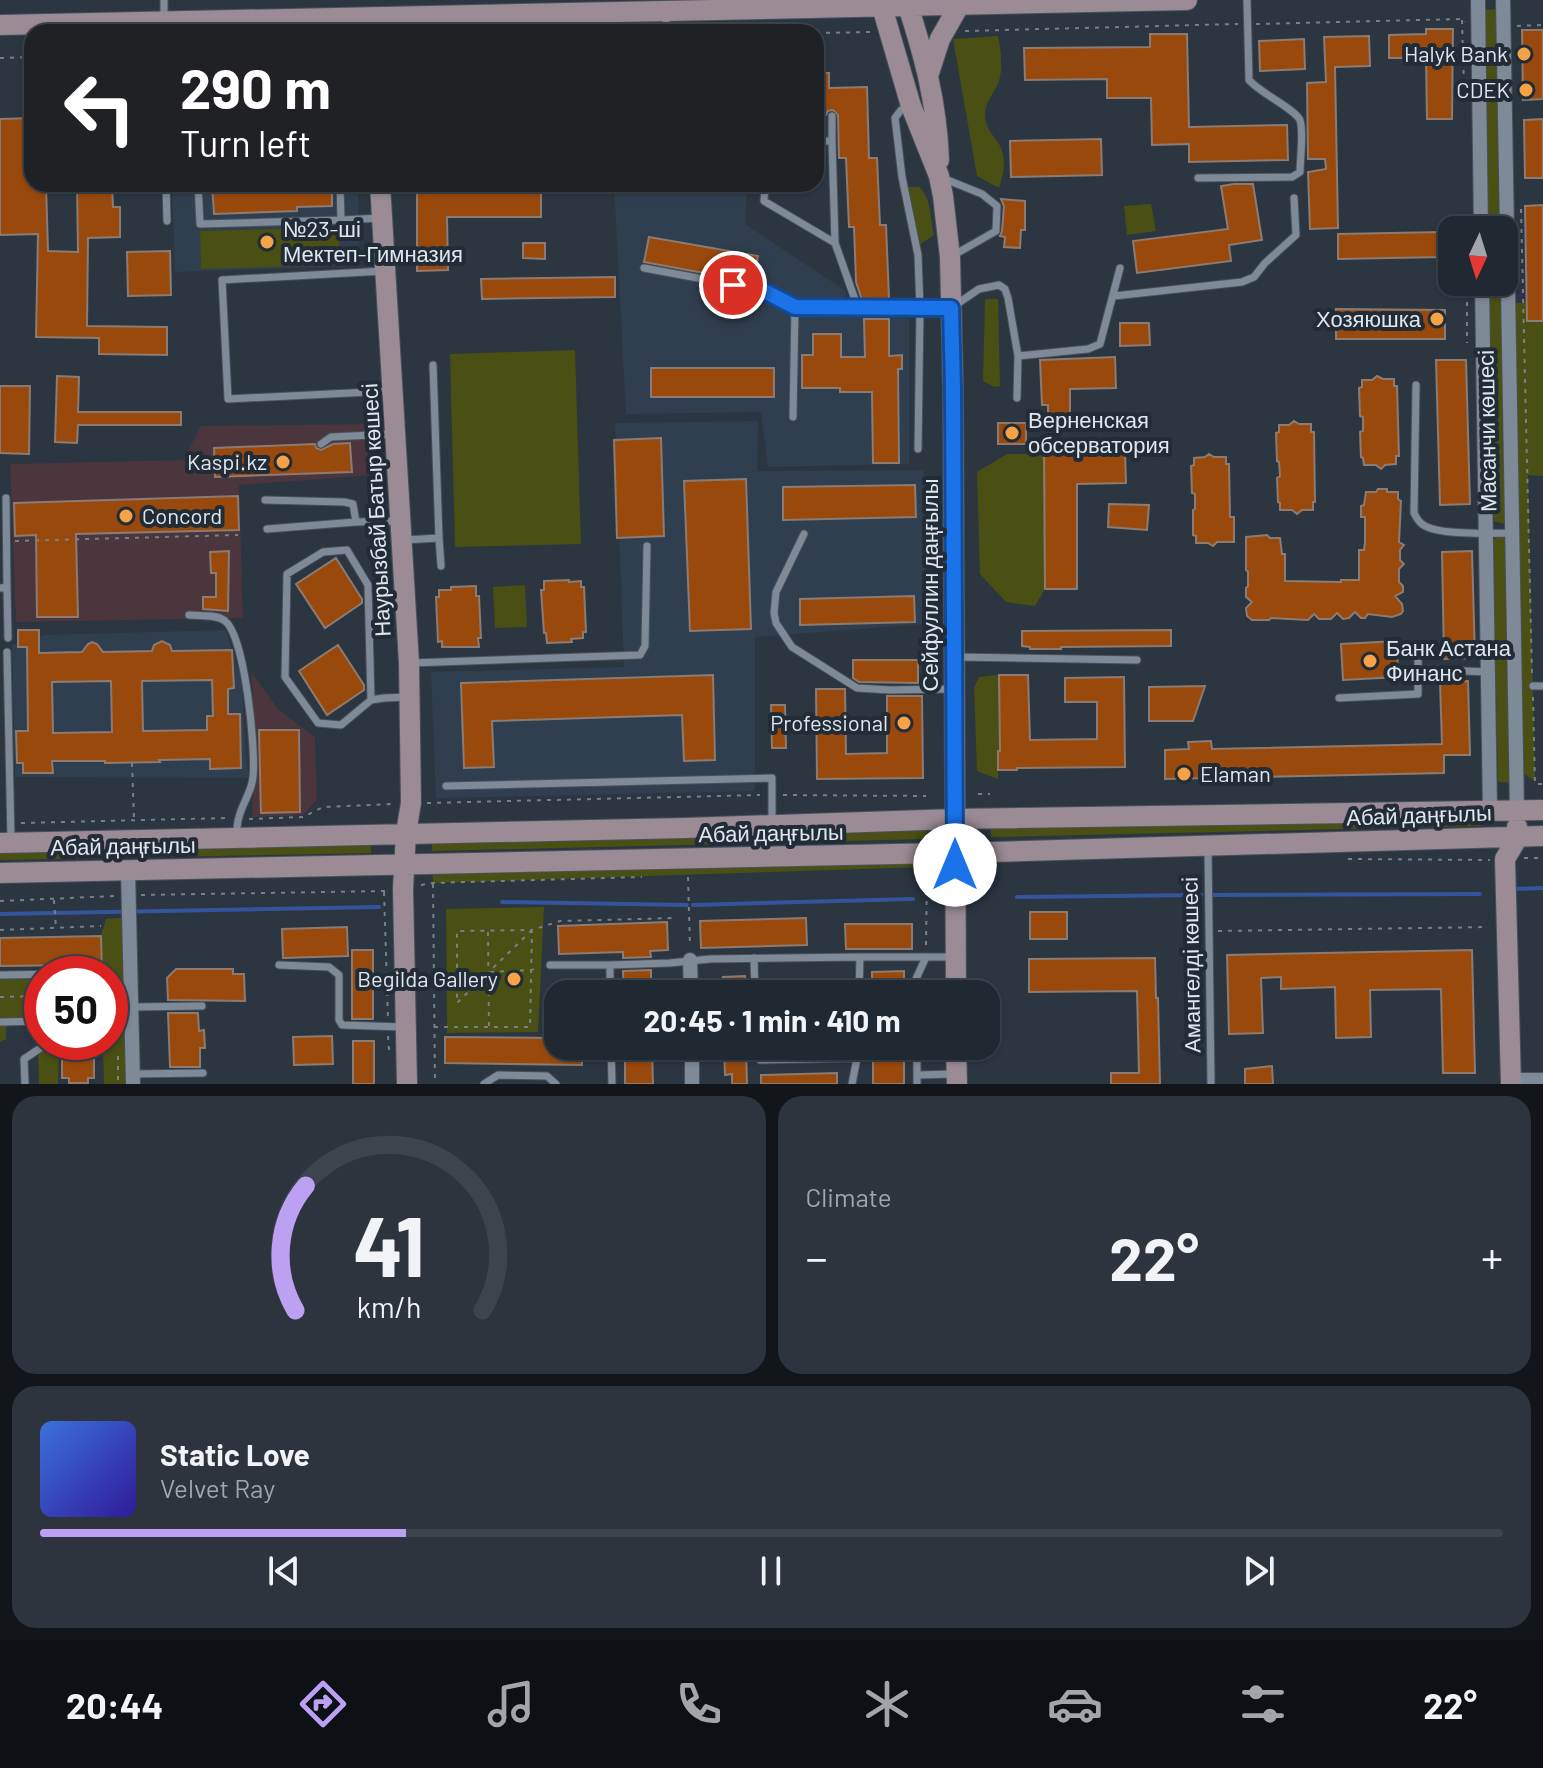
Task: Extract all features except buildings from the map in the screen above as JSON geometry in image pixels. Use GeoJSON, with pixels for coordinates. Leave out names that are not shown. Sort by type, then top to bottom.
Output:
{"type":"FeatureCollection","features":[{"type":"Feature","properties":{"kind":"main road"},"geometry":{"type":"LineString","coordinates":[[228,24],[808,4],[1187,0]]}},
{"type":"Feature","properties":{"kind":"main road","name":"Сейфуллин даңғылы"},"geometry":{"type":"LineString","coordinates":[[881,3],[911,106],[939,176]]}},
{"type":"Feature","properties":{"kind":"main road","name":"Сейфуллин даңғылы"},"geometry":{"type":"LineString","coordinates":[[907,3],[929,74],[938,126],[939,176],[950,257],[956,980]]}},
{"type":"Feature","properties":{"kind":"main road"},"geometry":{"type":"LineString","coordinates":[[929,74],[940,39],[960,4]]}},
{"type":"Feature","properties":{"kind":"main road"},"geometry":{"type":"LineString","coordinates":[[0,25],[24,25]]}},
{"type":"Feature","properties":{"kind":"main road","name":"Наурызбай Батыр көшесі"},"geometry":{"type":"LineString","coordinates":[[381,192],[409,663],[411,803],[406,833]]}},
{"type":"Feature","properties":{"kind":"main road","name":"Абай даңғылы"},"geometry":{"type":"LineString","coordinates":[[7,836],[237,828],[406,833],[955,819],[1543,810]]}},
{"type":"Feature","properties":{"kind":"main road","name":"Масанчи көшесі"},"geometry":{"type":"LineString","coordinates":[[1517,811],[1518,837]]}},
{"type":"Feature","properties":{"kind":"main road","name":"Масанчи көшесі"},"geometry":{"type":"LineString","coordinates":[[1490,812],[1491,837]]}},
{"type":"Feature","properties":{"kind":"main road"},"geometry":{"type":"LineString","coordinates":[[406,833],[394,1028],[407,1084]]}},
{"type":"Feature","properties":{"kind":"main road","name":"Абай даңғылы"},"geometry":{"type":"LineString","coordinates":[[0,873],[955,853],[1543,836]]}},
{"type":"Feature","properties":{"kind":"main road"},"geometry":{"type":"LineString","coordinates":[[1491,837],[1513,858]]}},
{"type":"Feature","properties":{"kind":"main road"},"geometry":{"type":"LineString","coordinates":[[1511,1082],[1507,927],[1513,858],[1518,837]]}},
{"type":"Feature","properties":{"kind":"street"},"geometry":{"type":"LineString","coordinates":[[1478,0],[1481,216]]}},
{"type":"Feature","properties":{"kind":"street","name":"Масанчи көшесі"},"geometry":{"type":"LineString","coordinates":[[1503,0],[1517,811]]}},
{"type":"Feature","properties":{"kind":"street","name":"Масанчи көшесі"},"geometry":{"type":"LineString","coordinates":[[1482,296],[1490,812]]}},
{"type":"Feature","properties":{"kind":"street"},"geometry":{"type":"LineString","coordinates":[[128,870],[133,1079]]}},
{"type":"Feature","properties":{"kind":"street"},"geometry":{"type":"LineString","coordinates":[[690,960],[691,980]]}},
{"type":"Feature","properties":{"kind":"street"},"geometry":{"type":"LineString","coordinates":[[692,1060],[692,1084]]}},
{"type":"Feature","properties":{"kind":"street"},"geometry":{"type":"LineString","coordinates":[[1511,1082],[1543,1080]]}},
{"type":"Feature","properties":{"kind":"lane"},"geometry":{"type":"LineString","coordinates":[[164,0],[164,24]]}},
{"type":"Feature","properties":{"kind":"lane"},"geometry":{"type":"LineString","coordinates":[[1198,178],[1292,177],[1300,172],[1301,123],[1296,115],[1256,89],[1249,80],[1247,0]]}},
{"type":"Feature","properties":{"kind":"lane"},"geometry":{"type":"LineString","coordinates":[[666,11],[666,24]]}},
{"type":"Feature","properties":{"kind":"lane"},"geometry":{"type":"LineString","coordinates":[[911,106],[901,110],[895,118],[902,177],[918,255],[918,449]]}},
{"type":"Feature","properties":{"kind":"lane"},"geometry":{"type":"LineString","coordinates":[[832,116],[835,243],[858,308]]}},
{"type":"Feature","properties":{"kind":"lane"},"geometry":{"type":"LineString","coordinates":[[824,141],[832,141]]}},
{"type":"Feature","properties":{"kind":"lane"},"geometry":{"type":"LineString","coordinates":[[939,176],[982,194],[997,206],[996,231],[950,257]]}},
{"type":"Feature","properties":{"kind":"lane"},"geometry":{"type":"LineString","coordinates":[[166,192],[167,221]]}},
{"type":"Feature","properties":{"kind":"lane"},"geometry":{"type":"LineString","coordinates":[[198,192],[200,224],[383,218]]}},
{"type":"Feature","properties":{"kind":"lane"},"geometry":{"type":"LineString","coordinates":[[340,192],[341,220]]}},
{"type":"Feature","properties":{"kind":"lane"},"geometry":{"type":"LineString","coordinates":[[765,192],[764,201],[835,243]]}},
{"type":"Feature","properties":{"kind":"lane"},"geometry":{"type":"LineString","coordinates":[[1114,296],[1242,282],[1254,277],[1296,235],[1294,198]]}},
{"type":"Feature","properties":{"kind":"lane"},"geometry":{"type":"LineString","coordinates":[[644,268],[762,290],[795,307],[951,308],[979,289],[994,285],[1005,289],[1018,356],[1017,398]]}},
{"type":"Feature","properties":{"kind":"lane"},"geometry":{"type":"LineString","coordinates":[[1018,356],[1088,349],[1100,344],[1120,268]]}},
{"type":"Feature","properties":{"kind":"lane"},"geometry":{"type":"LineString","coordinates":[[387,271],[222,280],[228,399],[394,391]]}},
{"type":"Feature","properties":{"kind":"lane"},"geometry":{"type":"LineString","coordinates":[[793,417],[795,307]]}},
{"type":"Feature","properties":{"kind":"lane"},"geometry":{"type":"LineString","coordinates":[[433,365],[441,566]]}},
{"type":"Feature","properties":{"kind":"lane"},"geometry":{"type":"LineString","coordinates":[[1416,385],[1414,513],[1422,524],[1436,530],[1512,533]]}},
{"type":"Feature","properties":{"kind":"lane"},"geometry":{"type":"LineString","coordinates":[[321,444],[338,436],[396,434]]}},
{"type":"Feature","properties":{"kind":"lane"},"geometry":{"type":"LineString","coordinates":[[6,498],[4,588],[8,638]]}},
{"type":"Feature","properties":{"kind":"lane"},"geometry":{"type":"LineString","coordinates":[[265,500],[353,504],[356,522]]}},
{"type":"Feature","properties":{"kind":"lane"},"geometry":{"type":"LineString","coordinates":[[267,529],[356,522],[439,538]]}},
{"type":"Feature","properties":{"kind":"lane"},"geometry":{"type":"LineString","coordinates":[[804,534],[776,592],[776,623],[792,647],[857,688],[955,689]]}},
{"type":"Feature","properties":{"kind":"lane"},"geometry":{"type":"LineString","coordinates":[[409,663],[640,655],[645,646],[647,546]]}},
{"type":"Feature","properties":{"kind":"lane"},"geometry":{"type":"LineString","coordinates":[[371,700],[368,585],[347,550],[323,552],[287,574],[285,677],[318,723],[341,725],[371,700],[409,697]]}},
{"type":"Feature","properties":{"kind":"lane"},"geometry":{"type":"LineString","coordinates":[[189,615],[226,621],[238,644],[251,715],[253,778],[237,828]]}},
{"type":"Feature","properties":{"kind":"lane"},"geometry":{"type":"LineString","coordinates":[[7,652],[7,836]]}},
{"type":"Feature","properties":{"kind":"lane"},"geometry":{"type":"LineString","coordinates":[[1339,698],[1418,694],[1418,655]]}},
{"type":"Feature","properties":{"kind":"lane"},"geometry":{"type":"LineString","coordinates":[[955,657],[1137,660]]}},
{"type":"Feature","properties":{"kind":"lane"},"geometry":{"type":"LineString","coordinates":[[1418,669],[1488,672]]}},
{"type":"Feature","properties":{"kind":"lane"},"geometry":{"type":"LineString","coordinates":[[1533,686],[1543,686]]}},
{"type":"Feature","properties":{"kind":"lane"},"geometry":{"type":"LineString","coordinates":[[446,786],[772,778],[772,825]]}},
{"type":"Feature","properties":{"kind":"lane","name":"Амангелді көшесі"},"geometry":{"type":"LineString","coordinates":[[1208,845],[1211,1084]]}},
{"type":"Feature","properties":{"kind":"lane"},"geometry":{"type":"LineString","coordinates":[[859,980],[860,957]]}},
{"type":"Feature","properties":{"kind":"lane"},"geometry":{"type":"LineString","coordinates":[[916,980],[926,957]]}},
{"type":"Feature","properties":{"kind":"lane"},"geometry":{"type":"LineString","coordinates":[[550,965],[754,958],[956,957]]}},
{"type":"Feature","properties":{"kind":"lane"},"geometry":{"type":"LineString","coordinates":[[754,958],[755,980]]}},
{"type":"Feature","properties":{"kind":"lane"},"geometry":{"type":"LineString","coordinates":[[279,965],[329,967],[335,970],[339,975],[339,1020],[342,1025],[394,1028]]}},
{"type":"Feature","properties":{"kind":"lane"},"geometry":{"type":"LineString","coordinates":[[610,965],[610,980]]}},
{"type":"Feature","properties":{"kind":"lane"},"geometry":{"type":"LineString","coordinates":[[0,975],[24,975]]}},
{"type":"Feature","properties":{"kind":"lane"},"geometry":{"type":"LineString","coordinates":[[131,1007],[202,1006]]}},
{"type":"Feature","properties":{"kind":"lane"},"geometry":{"type":"LineString","coordinates":[[0,1022],[24,1021]]}},
{"type":"Feature","properties":{"kind":"lane"},"geometry":{"type":"LineString","coordinates":[[24,1060],[25,1084]]}},
{"type":"Feature","properties":{"kind":"lane"},"geometry":{"type":"LineString","coordinates":[[611,1060],[612,1084]]}},
{"type":"Feature","properties":{"kind":"lane"},"geometry":{"type":"LineString","coordinates":[[852,1084],[857,1060]]}},
{"type":"Feature","properties":{"kind":"lane"},"geometry":{"type":"LineString","coordinates":[[133,1079],[203,1073]]}},
{"type":"Feature","properties":{"kind":"lane"},"geometry":{"type":"LineString","coordinates":[[484,1084],[498,1075],[547,1076],[556,1084]]}},
{"type":"Feature","properties":{"kind":"lane"},"geometry":{"type":"LineString","coordinates":[[917,1079],[957,1079]]}},
{"type":"Feature","properties":{"kind":"path"},"geometry":{"type":"LineString","coordinates":[[965,31],[1462,19]]}},
{"type":"Feature","properties":{"kind":"path"},"geometry":{"type":"LineString","coordinates":[[1517,26],[1543,25]]}},
{"type":"Feature","properties":{"kind":"path"},"geometry":{"type":"LineString","coordinates":[[824,33],[880,32]]}},
{"type":"Feature","properties":{"kind":"path"},"geometry":{"type":"LineString","coordinates":[[0,58],[24,57]]}},
{"type":"Feature","properties":{"kind":"path"},"geometry":{"type":"LineString","coordinates":[[1521,211],[1535,784],[1543,784]]}},
{"type":"Feature","properties":{"kind":"path"},"geometry":{"type":"LineString","coordinates":[[1467,296],[1467,343]]}},
{"type":"Feature","properties":{"kind":"path"},"geometry":{"type":"LineString","coordinates":[[108,539],[127,535],[148,538]]}},
{"type":"Feature","properties":{"kind":"path"},"geometry":{"type":"LineString","coordinates":[[7,542],[238,535]]}},
{"type":"Feature","properties":{"kind":"path"},"geometry":{"type":"LineString","coordinates":[[148,538],[148,544]]}},
{"type":"Feature","properties":{"kind":"path"},"geometry":{"type":"LineString","coordinates":[[108,539],[108,545]]}},
{"type":"Feature","properties":{"kind":"path"},"geometry":{"type":"LineString","coordinates":[[132,763],[134,820]]}},
{"type":"Feature","properties":{"kind":"path"},"geometry":{"type":"LineString","coordinates":[[978,794],[990,794]]}},
{"type":"Feature","properties":{"kind":"path"},"geometry":{"type":"LineString","coordinates":[[7,836],[134,820],[237,828],[303,817],[323,807],[411,803],[772,795],[926,796]]}},
{"type":"Feature","properties":{"kind":"path"},"geometry":{"type":"LineString","coordinates":[[1513,858],[1543,858]]}},
{"type":"Feature","properties":{"kind":"path"},"geometry":{"type":"LineString","coordinates":[[926,957],[927,867]]}},
{"type":"Feature","properties":{"kind":"path"},"geometry":{"type":"LineString","coordinates":[[688,876],[690,960]]}},
{"type":"Feature","properties":{"kind":"path"},"geometry":{"type":"LineString","coordinates":[[433,883],[435,1084]]}},
{"type":"Feature","properties":{"kind":"path"},"geometry":{"type":"LineString","coordinates":[[0,901],[384,891],[394,1028],[389,1052]]}},
{"type":"Feature","properties":{"kind":"path"},"geometry":{"type":"LineString","coordinates":[[54,898],[56,928]]}},
{"type":"Feature","properties":{"kind":"path"},"geometry":{"type":"LineString","coordinates":[[532,930],[457,1003],[457,931],[532,930],[560,921],[676,918]]}},
{"type":"Feature","properties":{"kind":"path"},"geometry":{"type":"LineString","coordinates":[[0,930],[101,926]]}},
{"type":"Feature","properties":{"kind":"path"},"geometry":{"type":"LineString","coordinates":[[1209,931],[1507,927]]}},
{"type":"Feature","properties":{"kind":"path"},"geometry":{"type":"LineString","coordinates":[[434,1027],[530,1027],[532,930]]}},
{"type":"Feature","properties":{"kind":"path"},"geometry":{"type":"LineString","coordinates":[[488,931],[489,1027]]}},
{"type":"Feature","properties":{"kind":"path"},"geometry":{"type":"LineString","coordinates":[[488,972],[531,970]]}},
{"type":"Feature","properties":{"kind":"path"},"geometry":{"type":"LineString","coordinates":[[0,997],[24,996]]}},
{"type":"Feature","properties":{"kind":"shaded area","name":"№23-ші Мектеп-Гимназия"},"geometry":{"type":"Polygon","coordinates":[[[172,192],[358,192],[360,266],[175,272],[172,192]]]}},
{"type":"Feature","properties":{"kind":"shaded area"},"geometry":{"type":"Polygon","coordinates":[[[614,192],[747,192],[745,224],[846,291],[844,317],[909,319],[909,464],[768,467],[761,412],[626,414],[614,192]]]}},
{"type":"Feature","properties":{"kind":"shaded area"},"geometry":{"type":"Polygon","coordinates":[[[758,421],[757,471],[924,470],[926,624],[755,637],[755,791],[436,798],[431,672],[624,667],[615,423],[758,421]]]}},
{"type":"Feature","properties":{"kind":"shaded area"},"geometry":{"type":"Polygon","coordinates":[[[372,424],[373,475],[239,485],[243,618],[16,622],[10,464],[183,460],[201,426],[372,424]]]}},
{"type":"Feature","properties":{"kind":"shaded area"},"geometry":{"type":"Polygon","coordinates":[[[226,630],[241,679],[248,778],[15,777],[12,645],[45,635],[226,630]]]}},
{"type":"Feature","properties":{"kind":"shaded area"},"geometry":{"type":"Polygon","coordinates":[[[251,672],[278,709],[315,737],[317,800],[303,815],[252,817],[256,744],[251,672]]]}},
{"type":"Feature","properties":{"kind":"green space"},"geometry":{"type":"Polygon","coordinates":[[[1498,9],[1503,216],[1487,216],[1482,10],[1498,9]]]}},
{"type":"Feature","properties":{"kind":"green space"},"geometry":{"type":"Polygon","coordinates":[[[998,36],[1000,76],[986,106],[985,116],[988,128],[1003,154],[999,188],[977,176],[953,39],[998,36]]]}},
{"type":"Feature","properties":{"kind":"green space"},"geometry":{"type":"Polygon","coordinates":[[[907,187],[919,187],[930,209],[934,235],[919,245],[907,187]]]}},
{"type":"Feature","properties":{"kind":"green space"},"geometry":{"type":"Polygon","coordinates":[[[1151,204],[1156,231],[1127,235],[1124,206],[1151,204]]]}},
{"type":"Feature","properties":{"kind":"green space"},"geometry":{"type":"Polygon","coordinates":[[[339,227],[340,265],[201,269],[200,231],[339,227]]]}},
{"type":"Feature","properties":{"kind":"green space"},"geometry":{"type":"Polygon","coordinates":[[[1489,296],[1504,296],[1508,521],[1504,524],[1494,521],[1489,296]]]}},
{"type":"Feature","properties":{"kind":"green space"},"geometry":{"type":"Polygon","coordinates":[[[985,299],[998,299],[1000,386],[994,387],[983,381],[985,299]]]}},
{"type":"Feature","properties":{"kind":"green space"},"geometry":{"type":"Polygon","coordinates":[[[1514,303],[1527,303],[1527,321],[1543,321],[1543,476],[1528,475],[1535,781],[1523,773],[1514,303]]]}},
{"type":"Feature","properties":{"kind":"green space"},"geometry":{"type":"Polygon","coordinates":[[[575,350],[581,544],[455,547],[450,354],[575,350]]]}},
{"type":"Feature","properties":{"kind":"green space"},"geometry":{"type":"Polygon","coordinates":[[[1007,454],[1044,454],[1045,589],[1035,606],[1006,602],[980,574],[977,472],[1007,454]]]}},
{"type":"Feature","properties":{"kind":"green space"},"geometry":{"type":"Polygon","coordinates":[[[1499,535],[1507,535],[1513,783],[1498,782],[1493,540],[1499,535]]]}},
{"type":"Feature","properties":{"kind":"green space"},"geometry":{"type":"Polygon","coordinates":[[[525,585],[527,627],[495,628],[493,587],[525,585]]]}},
{"type":"Feature","properties":{"kind":"green space"},"geometry":{"type":"Polygon","coordinates":[[[999,675],[998,779],[977,771],[974,688],[979,677],[999,675]]]}},
{"type":"Feature","properties":{"kind":"green space"},"geometry":{"type":"Polygon","coordinates":[[[1481,817],[1481,826],[991,837],[991,829],[1481,817]]]}},
{"type":"Feature","properties":{"kind":"green space"},"geometry":{"type":"Polygon","coordinates":[[[927,830],[927,839],[432,851],[432,842],[927,830]]]}},
{"type":"Feature","properties":{"kind":"green space"},"geometry":{"type":"Polygon","coordinates":[[[371,844],[371,853],[0,860],[0,853],[371,844]]]}},
{"type":"Feature","properties":{"kind":"green space"},"geometry":{"type":"Polygon","coordinates":[[[927,853],[927,867],[433,883],[432,864],[927,853]]]}},
{"type":"Feature","properties":{"kind":"green space"},"geometry":{"type":"Polygon","coordinates":[[[544,907],[538,1032],[447,1033],[446,909],[544,907]]]}},
{"type":"Feature","properties":{"kind":"green space"},"geometry":{"type":"Polygon","coordinates":[[[129,917],[133,1084],[104,1084],[103,1060],[128,1060],[128,956],[102,956],[101,936],[106,919],[129,917]]]}},
{"type":"Feature","properties":{"kind":"green space"},"geometry":{"type":"Polygon","coordinates":[[[24,974],[24,1022],[6,1022],[6,1039],[0,1042],[0,975],[24,974]]]}},
{"type":"Feature","properties":{"kind":"green space"},"geometry":{"type":"Polygon","coordinates":[[[38,1060],[59,1060],[58,1084],[39,1084],[38,1060]]]}},
{"type":"Feature","properties":{"kind":"waterway"},"geometry":{"type":"LineString","coordinates":[[1514,889],[1543,888]]}},
{"type":"Feature","properties":{"kind":"waterway"},"geometry":{"type":"LineString","coordinates":[[1214,895],[1480,894]]}},
{"type":"Feature","properties":{"kind":"waterway"},"geometry":{"type":"LineString","coordinates":[[1017,897],[1201,895]]}},
{"type":"Feature","properties":{"kind":"waterway"},"geometry":{"type":"LineString","coordinates":[[693,905],[913,899]]}},
{"type":"Feature","properties":{"kind":"waterway"},"geometry":{"type":"LineString","coordinates":[[502,902],[687,905]]}},
{"type":"Feature","properties":{"kind":"waterway"},"geometry":{"type":"LineString","coordinates":[[0,914],[379,907]]}},
{"type":"Feature","properties":{"kind":"place","name":"Halyk Bank"},"geometry":{"type":"Point","coordinates":[1524,54]}},
{"type":"Feature","properties":{"kind":"place","name":"CDEK"},"geometry":{"type":"Point","coordinates":[1526,90]}},
{"type":"Feature","properties":{"kind":"place","name":"№23-ші Мектеп-Гимназия"},"geometry":{"type":"Point","coordinates":[267,242]}},
{"type":"Feature","properties":{"kind":"place","name":"Хозяюшка"},"geometry":{"type":"Point","coordinates":[1437,319]}},
{"type":"Feature","properties":{"kind":"place","name":"Верненская обсерватория"},"geometry":{"type":"Point","coordinates":[1012,433]}},
{"type":"Feature","properties":{"kind":"place","name":"Kaspi.kz"},"geometry":{"type":"Point","coordinates":[283,462]}},
{"type":"Feature","properties":{"kind":"place","name":"Concord"},"geometry":{"type":"Point","coordinates":[126,516]}},
{"type":"Feature","properties":{"kind":"place","name":"Банк Астана Финанс"},"geometry":{"type":"Point","coordinates":[1370,661]}},
{"type":"Feature","properties":{"kind":"place","name":"Professional"},"geometry":{"type":"Point","coordinates":[904,723]}},
{"type":"Feature","properties":{"kind":"place","name":"Elaman"},"geometry":{"type":"Point","coordinates":[1184,774]}},
{"type":"Feature","properties":{"kind":"place","name":"Begilda Gallery"},"geometry":{"type":"Point","coordinates":[514,979]}},
{"type":"Feature","properties":{"kind":"route"},"geometry":{"type":"LineString","coordinates":[[733,285],[762,290],[795,307],[951,308],[955,865]]}}]}
